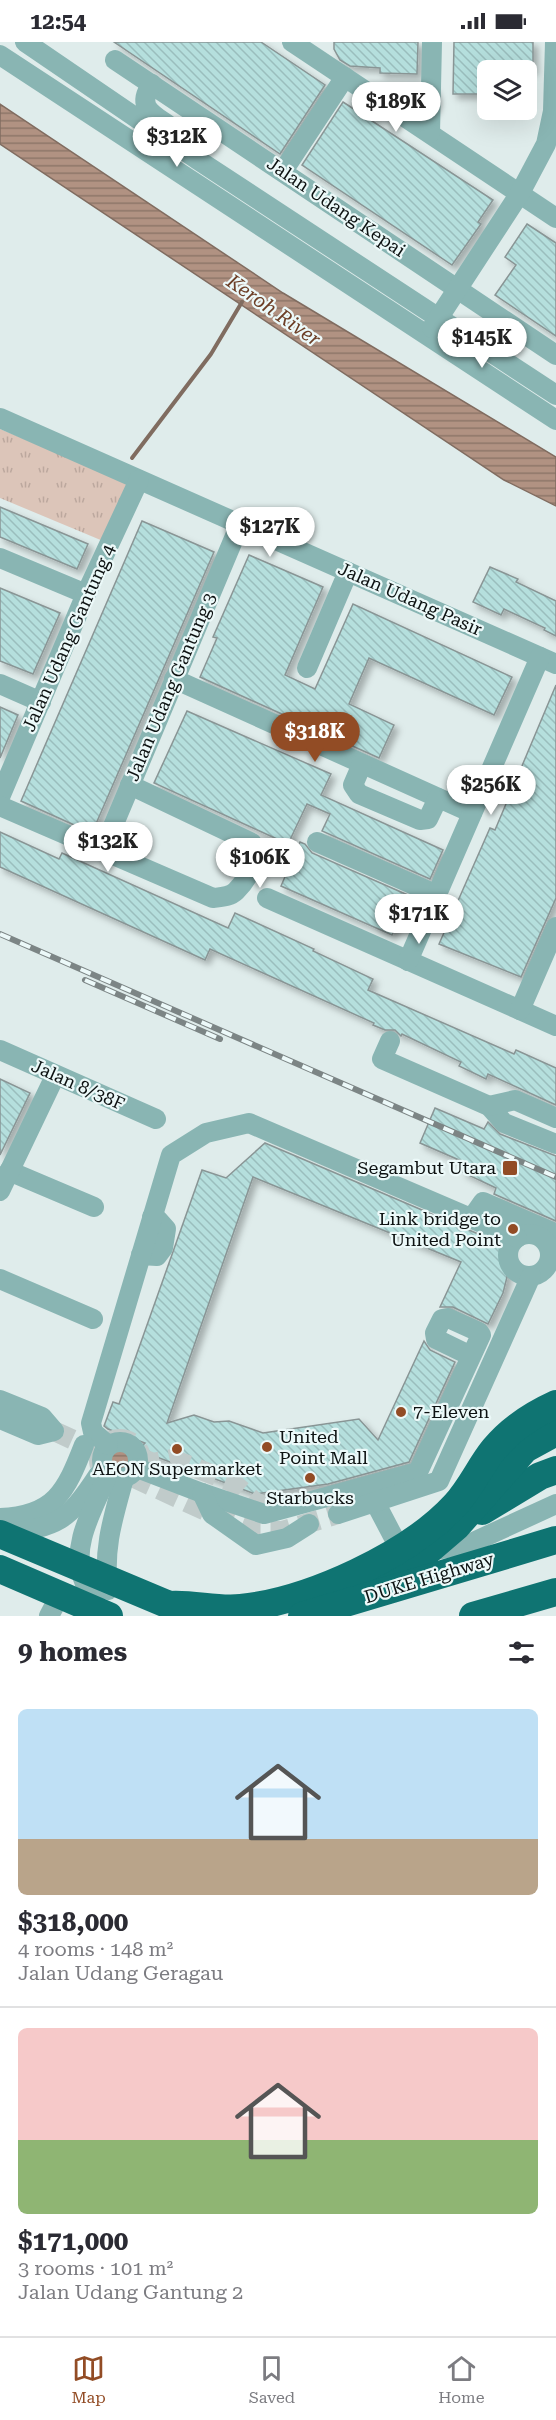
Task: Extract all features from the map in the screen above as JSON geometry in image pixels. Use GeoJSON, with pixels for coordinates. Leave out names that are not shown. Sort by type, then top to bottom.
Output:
{"type":"FeatureCollection","features":[{"type":"Feature","properties":{"kind":"highway"},"geometry":{"type":"LineString","coordinates":[[181,1610],[180,1604],[217,1609],[272,1603],[333,1583],[374,1563],[416,1538],[438,1521],[456,1504],[494,1449],[513,1430],[536,1413],[556,1404]]}},
{"type":"Feature","properties":{"kind":"highway"},"geometry":{"type":"LineString","coordinates":[[352,1616],[364,1598],[419,1559],[457,1526],[525,1449],[556,1432]]}},
{"type":"Feature","properties":{"kind":"highway"},"geometry":{"type":"LineString","coordinates":[[457,1526],[540,1476],[556,1470]]}},
{"type":"Feature","properties":{"kind":"highway"},"geometry":{"type":"LineString","coordinates":[[0,1535],[181,1610]]}},
{"type":"Feature","properties":{"kind":"highway","name":"DUKE Highway"},"geometry":{"type":"LineString","coordinates":[[302,1616],[556,1540]]}},
{"type":"Feature","properties":{"kind":"highway"},"geometry":{"type":"LineString","coordinates":[[0,1569],[109,1604]]}},
{"type":"Feature","properties":{"kind":"highway"},"geometry":{"type":"LineString","coordinates":[[331,1616],[376,1589]]}},
{"type":"Feature","properties":{"kind":"highway"},"geometry":{"type":"LineString","coordinates":[[473,1616],[556,1592]]}},
{"type":"Feature","properties":{"kind":"street"},"geometry":{"type":"LineString","coordinates":[[24,42],[198,160],[551,392]]}},
{"type":"Feature","properties":{"kind":"street"},"geometry":{"type":"LineString","coordinates":[[292,42],[317,50],[345,77],[556,218]]}},
{"type":"Feature","properties":{"kind":"street"},"geometry":{"type":"LineString","coordinates":[[430,133],[432,42]]}},
{"type":"Feature","properties":{"kind":"street"},"geometry":{"type":"LineString","coordinates":[[427,336],[551,146],[555,111],[555,42]]}},
{"type":"Feature","properties":{"kind":"street"},"geometry":{"type":"LineString","coordinates":[[0,54],[556,420]]}},
{"type":"Feature","properties":{"kind":"street","name":"Jalan Udang Kepai"},"geometry":{"type":"LineString","coordinates":[[116,60],[556,355]]}},
{"type":"Feature","properties":{"kind":"street"},"geometry":{"type":"LineString","coordinates":[[282,171],[345,77]]}},
{"type":"Feature","properties":{"kind":"street"},"geometry":{"type":"LineString","coordinates":[[152,84],[145,93],[145,104],[149,111],[177,131],[198,160]]}},
{"type":"Feature","properties":{"kind":"street","name":"Jalan Udang Pasir"},"geometry":{"type":"LineString","coordinates":[[0,418],[548,661]]}},
{"type":"Feature","properties":{"kind":"street","name":"Jalan Udang Gantung 4"},"geometry":{"type":"LineString","coordinates":[[0,797],[86,594],[139,480]]}},
{"type":"Feature","properties":{"kind":"street","name":"Jalan Udang Gantung 3"},"geometry":{"type":"LineString","coordinates":[[103,850],[240,524]]}},
{"type":"Feature","properties":{"kind":"street"},"geometry":{"type":"LineString","coordinates":[[0,558],[86,594]]}},
{"type":"Feature","properties":{"kind":"street"},"geometry":{"type":"LineString","coordinates":[[307,668],[348,572]]}},
{"type":"Feature","properties":{"kind":"street"},"geometry":{"type":"LineString","coordinates":[[408,961],[472,813],[548,661]]}},
{"type":"Feature","properties":{"kind":"street"},"geometry":{"type":"LineString","coordinates":[[174,679],[472,813]]}},
{"type":"Feature","properties":{"kind":"street"},"geometry":{"type":"LineString","coordinates":[[0,684],[41,702]]}},
{"type":"Feature","properties":{"kind":"street"},"geometry":{"type":"LineString","coordinates":[[362,764],[353,785],[359,794],[420,820],[428,819],[438,798]]}},
{"type":"Feature","properties":{"kind":"street"},"geometry":{"type":"LineString","coordinates":[[0,806],[213,898],[224,897],[236,892],[255,862],[256,851],[252,843],[130,785]]}},
{"type":"Feature","properties":{"kind":"street"},"geometry":{"type":"LineString","coordinates":[[316,843],[437,895]]}},
{"type":"Feature","properties":{"kind":"street"},"geometry":{"type":"LineString","coordinates":[[267,898],[556,1026]]}},
{"type":"Feature","properties":{"kind":"street"},"geometry":{"type":"LineString","coordinates":[[520,1010],[556,927]]}},
{"type":"Feature","properties":{"kind":"street"},"geometry":{"type":"LineString","coordinates":[[390,1041],[382,1059],[489,1106],[504,1123],[556,1144]]}},
{"type":"Feature","properties":{"kind":"street","name":"Jalan 8/38F"},"geometry":{"type":"LineString","coordinates":[[0,1050],[156,1119]]}},
{"type":"Feature","properties":{"kind":"street"},"geometry":{"type":"LineString","coordinates":[[0,1191],[55,1076]]}},
{"type":"Feature","properties":{"kind":"street"},"geometry":{"type":"LineString","coordinates":[[489,1106],[515,1100],[556,1118]]}},
{"type":"Feature","properties":{"kind":"street"},"geometry":{"type":"LineString","coordinates":[[108,1445],[93,1432],[91,1422],[171,1155],[206,1133],[249,1123],[517,1238]]}},
{"type":"Feature","properties":{"kind":"street"},"geometry":{"type":"LineString","coordinates":[[9,1171],[94,1207]]}},
{"type":"Feature","properties":{"kind":"street"},"geometry":{"type":"LineString","coordinates":[[471,1219],[483,1202],[556,1233],[548,1249]]}},
{"type":"Feature","properties":{"kind":"street"},"geometry":{"type":"LineString","coordinates":[[338,1514],[439,1481],[531,1276],[548,1265],[550,1258],[543,1240],[530,1234],[517,1238],[509,1249],[509,1262],[518,1273],[531,1276]]}},
{"type":"Feature","properties":{"kind":"street"},"geometry":{"type":"LineString","coordinates":[[0,1279],[93,1319]]}},
{"type":"Feature","properties":{"kind":"street"},"geometry":{"type":"LineString","coordinates":[[0,1535],[44,1527],[61,1520],[85,1496],[117,1474],[138,1456],[132,1446],[120,1442],[108,1445],[102,1456],[117,1474],[201,1493],[264,1514],[418,1472],[471,1356]]}},
{"type":"Feature","properties":{"kind":"street"},"geometry":{"type":"LineString","coordinates":[[0,1400],[42,1417],[54,1431],[38,1435],[0,1419]]}},
{"type":"Feature","properties":{"kind":"street"},"geometry":{"type":"LineString","coordinates":[[0,1518],[31,1513],[54,1499],[71,1480],[84,1445]]}},
{"type":"Feature","properties":{"kind":"street"},"geometry":{"type":"LineString","coordinates":[[102,1616],[83,1580],[87,1558],[117,1474]]}},
{"type":"Feature","properties":{"kind":"street"},"geometry":{"type":"LineString","coordinates":[[109,1604],[107,1546],[117,1474]]}},
{"type":"Feature","properties":{"kind":"street"},"geometry":{"type":"LineString","coordinates":[[201,1493],[213,1514],[256,1545],[287,1538],[309,1524]]}},
{"type":"Feature","properties":{"kind":"street"},"geometry":{"type":"LineString","coordinates":[[375,1502],[419,1559],[469,1544],[556,1504]]}},
{"type":"Feature","properties":{"kind":"green space"},"geometry":{"type":"Polygon","coordinates":[[[0,429],[128,482],[103,541],[0,498],[0,429]]]}},
{"type":"Feature","properties":{"kind":"water","name":"Keroh River"},"geometry":{"type":"Polygon","coordinates":[[[0,104],[283,293],[556,457],[556,506],[504,480],[0,144],[0,104]]]}},
{"type":"Feature","properties":{"kind":"water"},"geometry":{"type":"Polygon","coordinates":[[[121,1446],[129,1449],[132,1457],[129,1465],[121,1468],[113,1465],[110,1457],[113,1449],[121,1446]]]}},
{"type":"Feature","properties":{"kind":"building"},"geometry":{"type":"Polygon","coordinates":[[[114,42],[261,42],[325,85],[280,154],[114,42]]]}},
{"type":"Feature","properties":{"kind":"building"},"geometry":{"type":"Polygon","coordinates":[[[334,42],[418,42],[417,74],[380,73],[380,68],[350,66],[340,60],[334,49],[334,42]]]}},
{"type":"Feature","properties":{"kind":"building"},"geometry":{"type":"Polygon","coordinates":[[[454,42],[533,42],[533,60],[477,60],[477,94],[453,94],[454,42]]]}},
{"type":"Feature","properties":{"kind":"building"},"geometry":{"type":"Polygon","coordinates":[[[343,102],[493,200],[478,222],[481,224],[452,265],[302,165],[343,102]]]}},
{"type":"Feature","properties":{"kind":"building"},"geometry":{"type":"Polygon","coordinates":[[[527,224],[556,243],[556,336],[495,295],[516,265],[505,257],[527,224]]]}},
{"type":"Feature","properties":{"kind":"building"},"geometry":{"type":"Polygon","coordinates":[[[0,507],[88,544],[77,569],[0,537],[0,507]]]}},
{"type":"Feature","properties":{"kind":"building"},"geometry":{"type":"Polygon","coordinates":[[[142,521],[214,552],[92,833],[21,801],[142,521]]]}},
{"type":"Feature","properties":{"kind":"building"},"geometry":{"type":"Polygon","coordinates":[[[249,555],[323,587],[285,675],[315,689],[353,604],[512,677],[494,715],[369,658],[349,704],[394,725],[379,758],[200,677],[217,638],[213,637],[249,555]]]}},
{"type":"Feature","properties":{"kind":"building"},"geometry":{"type":"Polygon","coordinates":[[[490,567],[518,579],[516,582],[556,601],[556,636],[544,630],[545,628],[504,609],[501,615],[473,602],[490,567]]]}},
{"type":"Feature","properties":{"kind":"building"},"geometry":{"type":"Polygon","coordinates":[[[0,588],[60,613],[33,674],[0,661],[0,588]]]}},
{"type":"Feature","properties":{"kind":"building"},"geometry":{"type":"Polygon","coordinates":[[[556,685],[556,898],[521,977],[439,944],[490,828],[495,830],[556,685]]]}},
{"type":"Feature","properties":{"kind":"building"},"geometry":{"type":"Polygon","coordinates":[[[0,707],[18,715],[0,758],[0,707]]]}},
{"type":"Feature","properties":{"kind":"building"},"geometry":{"type":"Polygon","coordinates":[[[187,711],[331,774],[321,795],[443,850],[430,879],[322,831],[330,814],[307,804],[288,844],[154,783],[187,711]]]}},
{"type":"Feature","properties":{"kind":"building"},"geometry":{"type":"Polygon","coordinates":[[[0,832],[59,859],[62,853],[228,928],[235,913],[314,949],[313,951],[373,979],[368,990],[514,1054],[516,1050],[556,1068],[556,1105],[488,1074],[486,1079],[459,1066],[461,1062],[402,1034],[401,1036],[395,1030],[385,1030],[373,1025],[374,1023],[210,949],[205,960],[0,867],[0,832]]]}},
{"type":"Feature","properties":{"kind":"building"},"geometry":{"type":"Polygon","coordinates":[[[300,842],[305,844],[312,853],[410,896],[392,935],[281,886],[300,842]]]}},
{"type":"Feature","properties":{"kind":"building"},"geometry":{"type":"Polygon","coordinates":[[[0,1079],[30,1093],[0,1155],[0,1079]]]}},
{"type":"Feature","properties":{"kind":"building","name":"Segambut Utara"},"geometry":{"type":"Polygon","coordinates":[[[435,1108],[484,1129],[488,1122],[500,1134],[556,1156],[556,1221],[494,1194],[496,1188],[462,1172],[466,1163],[420,1143],[435,1108]]]}},
{"type":"Feature","properties":{"kind":"building"},"geometry":{"type":"Polygon","coordinates":[[[265,1143],[511,1248],[507,1258],[507,1277],[503,1293],[488,1324],[453,1307],[440,1307],[461,1262],[253,1177],[167,1423],[194,1415],[214,1422],[229,1421],[263,1433],[359,1419],[378,1440],[424,1341],[430,1350],[455,1362],[409,1462],[328,1484],[255,1494],[138,1450],[145,1443],[104,1426],[113,1402],[119,1404],[202,1170],[226,1178],[265,1143]]]}},
{"type":"Feature","properties":{"kind":"waterway","name":"Keroh River"},"geometry":{"type":"LineString","coordinates":[[132,458],[211,354],[242,302]]}},
{"type":"Feature","properties":{"kind":"tunnel"},"geometry":{"type":"LineString","coordinates":[[54,1431],[98,1451]]}},
{"type":"Feature","properties":{"kind":"tunnel"},"geometry":{"type":"LineString","coordinates":[[120,1439],[135,1445],[141,1460],[135,1475],[120,1481],[105,1475],[99,1460],[105,1445],[120,1439]]}},
{"type":"Feature","properties":{"kind":"tunnel"},"geometry":{"type":"LineString","coordinates":[[141,1458],[153,1463],[172,1459],[232,1482],[255,1502],[273,1510]]}},
{"type":"Feature","properties":{"kind":"tunnel"},"geometry":{"type":"LineString","coordinates":[[132,1477],[254,1531],[282,1531],[338,1514]]}},
{"type":"Feature","properties":{"kind":"railway"},"geometry":{"type":"LineString","coordinates":[[0,934],[556,1177]]}},
{"type":"Feature","properties":{"kind":"railway"},"geometry":{"type":"LineString","coordinates":[[85,980],[220,1039]]}},
{"type":"Feature","properties":{"kind":"place","name":"Segambut Utara"},"geometry":{"type":"Point","coordinates":[510,1168]}},
{"type":"Feature","properties":{"kind":"place","name":"Link bridge to United Point"},"geometry":{"type":"Point","coordinates":[513,1229]}},
{"type":"Feature","properties":{"kind":"place","name":"7-Eleven"},"geometry":{"type":"Point","coordinates":[401,1412]}},
{"type":"Feature","properties":{"kind":"place","name":"United Point Mall"},"geometry":{"type":"Point","coordinates":[267,1447]}},
{"type":"Feature","properties":{"kind":"place","name":"AEON Supermarket"},"geometry":{"type":"Point","coordinates":[177,1449]}},
{"type":"Feature","properties":{"kind":"place","name":"Starbucks"},"geometry":{"type":"Point","coordinates":[310,1478]}}]}
